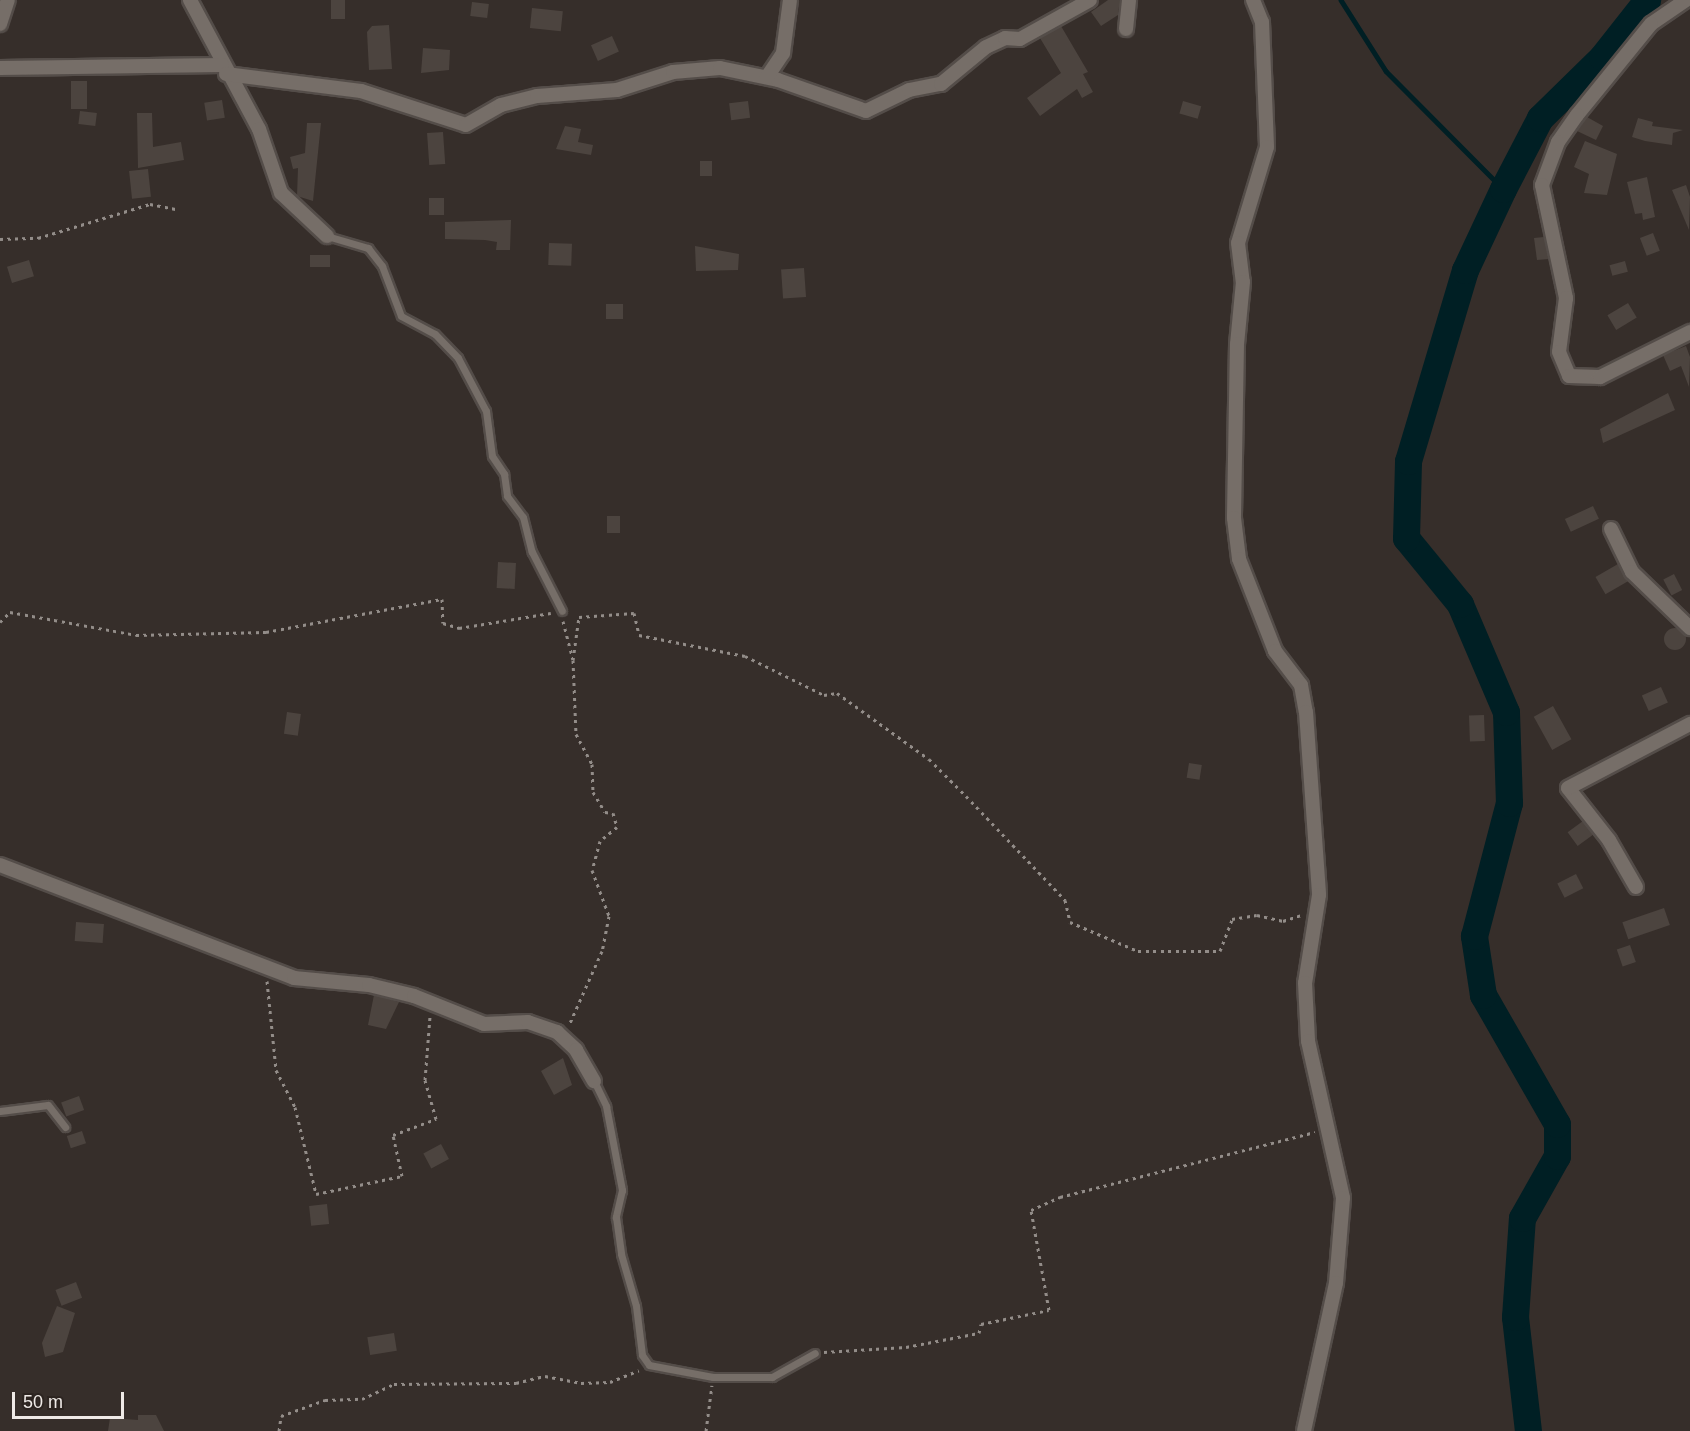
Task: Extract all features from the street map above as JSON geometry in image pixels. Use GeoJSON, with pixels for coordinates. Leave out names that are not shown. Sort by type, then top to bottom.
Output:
{"type":"FeatureCollection","features":[{"type":"Feature","properties":{"kind":"street"},"geometry":{"type":"LineString","coordinates":[[0,24],[8,0]]}},
{"type":"Feature","properties":{"kind":"street"},"geometry":{"type":"LineString","coordinates":[[190,0],[224,70],[258,129],[281,193],[327,236]]}},
{"type":"Feature","properties":{"kind":"street"},"geometry":{"type":"LineString","coordinates":[[767,77],[783,53],[790,0]]}},
{"type":"Feature","properties":{"kind":"street"},"geometry":{"type":"LineString","coordinates":[[0,68],[224,70],[361,91],[466,125],[501,105],[617,90],[673,72],[720,68],[767,77],[866,111],[909,90],[941,84],[986,47],[1005,38],[1020,39],[1090,0]]}},
{"type":"Feature","properties":{"kind":"street"},"geometry":{"type":"LineString","coordinates":[[1126,29],[1131,15],[1129,0]]}},
{"type":"Feature","properties":{"kind":"street"},"geometry":{"type":"LineString","coordinates":[[1253,0],[1262,22],[1267,147],[1238,243],[1243,282],[1237,344],[1234,518],[1239,559],[1275,651],[1301,685],[1319,879],[1305,983],[1308,1041],[1325,1128],[1343,1198],[1336,1282],[1304,1431]]}},
{"type":"Feature","properties":{"kind":"street"},"geometry":{"type":"LineString","coordinates":[[1686,0],[1651,24],[1584,106],[1558,142],[1542,185],[1566,298],[1559,352],[1569,376],[1600,376],[1690,332]]}},
{"type":"Feature","properties":{"kind":"street"},"geometry":{"type":"LineString","coordinates":[[1611,529],[1632,572],[1690,628]]}},
{"type":"Feature","properties":{"kind":"street"},"geometry":{"type":"LineString","coordinates":[[1636,887],[1609,840],[1568,788],[1690,724]]}},
{"type":"Feature","properties":{"kind":"street"},"geometry":{"type":"LineString","coordinates":[[0,865],[294,978],[369,985],[433,1003],[484,1024],[528,1022],[564,1038],[594,1081]]}},
{"type":"Feature","properties":{"kind":"lane"},"geometry":{"type":"LineString","coordinates":[[327,236],[368,248],[382,266],[401,316],[435,334],[458,358],[486,411],[492,456],[504,474],[507,496],[523,517],[532,552],[562,611]]}},
{"type":"Feature","properties":{"kind":"lane"},"geometry":{"type":"LineString","coordinates":[[594,1081],[608,1117],[622,1190],[616,1217],[621,1254],[636,1306],[642,1354],[649,1365],[713,1377],[772,1377],[815,1353]]}},
{"type":"Feature","properties":{"kind":"lane"},"geometry":{"type":"LineString","coordinates":[[0,1111],[48,1105],[65,1127]]}},
{"type":"Feature","properties":{"kind":"path"},"geometry":{"type":"LineString","coordinates":[[0,239],[38,238],[150,204],[176,209]]}},
{"type":"Feature","properties":{"kind":"path"},"geometry":{"type":"LineString","coordinates":[[0,622],[10,612],[135,635],[199,629],[232,633],[442,599],[443,623],[459,628],[562,611],[573,660]]}},
{"type":"Feature","properties":{"kind":"path"},"geometry":{"type":"LineString","coordinates":[[564,1038],[579,992],[602,951],[609,916],[592,870],[600,841],[616,828],[613,813],[604,812],[593,792],[592,765],[576,734],[573,660],[579,617],[634,613],[639,635],[725,651],[824,695],[837,693],[929,759],[1065,900],[1064,912],[1078,929],[1138,951],[1220,951],[1232,919],[1257,915],[1283,921],[1315,911]]}},
{"type":"Feature","properties":{"kind":"path"},"geometry":{"type":"LineString","coordinates":[[266,967],[276,1070],[295,1107],[316,1194],[402,1176],[393,1135],[436,1119],[425,1080],[433,1003]]}},
{"type":"Feature","properties":{"kind":"path"},"geometry":{"type":"LineString","coordinates":[[815,1353],[906,1347],[979,1333],[981,1324],[1049,1310],[1031,1210],[1060,1197],[1325,1128]]}},
{"type":"Feature","properties":{"kind":"path"},"geometry":{"type":"LineString","coordinates":[[279,1431],[281,1416],[325,1400],[362,1399],[394,1384],[516,1383],[545,1376],[581,1383],[610,1382],[649,1365]]}},
{"type":"Feature","properties":{"kind":"path"},"geometry":{"type":"LineString","coordinates":[[706,1431],[713,1377]]}},
{"type":"Feature","properties":{"kind":"building"},"geometry":{"type":"Polygon","coordinates":[[[331,0],[345,0],[345,19],[331,19],[331,0]]]}},
{"type":"Feature","properties":{"kind":"building"},"geometry":{"type":"Polygon","coordinates":[[[1108,0],[1120,0],[1118,15],[1101,26],[1091,12],[1108,0]]]}},
{"type":"Feature","properties":{"kind":"building"},"geometry":{"type":"Polygon","coordinates":[[[472,2],[489,4],[487,18],[470,16],[472,2]]]}},
{"type":"Feature","properties":{"kind":"building"},"geometry":{"type":"Polygon","coordinates":[[[532,8],[563,11],[561,31],[530,28],[532,8]]]}},
{"type":"Feature","properties":{"kind":"building"},"geometry":{"type":"Polygon","coordinates":[[[389,25],[392,69],[369,70],[367,32],[372,26],[389,25]]]}},
{"type":"Feature","properties":{"kind":"building"},"geometry":{"type":"Polygon","coordinates":[[[1061,26],[1088,72],[1083,74],[1093,92],[1082,98],[1077,89],[1040,116],[1027,98],[1061,73],[1040,38],[1061,26]]]}},
{"type":"Feature","properties":{"kind":"building"},"geometry":{"type":"Polygon","coordinates":[[[612,36],[619,52],[598,61],[591,45],[612,36]]]}},
{"type":"Feature","properties":{"kind":"building"},"geometry":{"type":"Polygon","coordinates":[[[423,48],[450,50],[449,70],[421,73],[423,48]]]}},
{"type":"Feature","properties":{"kind":"building"},"geometry":{"type":"Polygon","coordinates":[[[71,81],[87,81],[87,109],[71,109],[71,81]]]}},
{"type":"Feature","properties":{"kind":"building"},"geometry":{"type":"Polygon","coordinates":[[[222,100],[225,118],[207,121],[204,103],[222,100]]]}},
{"type":"Feature","properties":{"kind":"building"},"geometry":{"type":"Polygon","coordinates":[[[748,101],[750,118],[731,120],[729,103],[748,101]]]}},
{"type":"Feature","properties":{"kind":"building"},"geometry":{"type":"Polygon","coordinates":[[[1183,101],[1201,106],[1198,119],[1179,113],[1183,101]]]}},
{"type":"Feature","properties":{"kind":"building"},"geometry":{"type":"Polygon","coordinates":[[[80,111],[97,113],[95,126],[78,124],[80,111]]]}},
{"type":"Feature","properties":{"kind":"building"},"geometry":{"type":"Polygon","coordinates":[[[137,113],[152,113],[153,147],[181,142],[184,160],[138,168],[137,113]]]}},
{"type":"Feature","properties":{"kind":"building"},"geometry":{"type":"Polygon","coordinates":[[[1587,117],[1603,126],[1596,140],[1577,131],[1587,117]]]}},
{"type":"Feature","properties":{"kind":"building"},"geometry":{"type":"Polygon","coordinates":[[[1638,118],[1653,122],[1652,126],[1683,130],[1673,133],[1672,145],[1645,141],[1632,137],[1638,118]]]}},
{"type":"Feature","properties":{"kind":"building"},"geometry":{"type":"Polygon","coordinates":[[[307,123],[321,123],[313,201],[297,196],[298,168],[293,169],[290,157],[305,153],[307,123]]]}},
{"type":"Feature","properties":{"kind":"building"},"geometry":{"type":"Polygon","coordinates":[[[565,126],[581,129],[578,142],[593,145],[591,155],[556,149],[565,126]]]}},
{"type":"Feature","properties":{"kind":"building"},"geometry":{"type":"Polygon","coordinates":[[[443,132],[445,164],[429,165],[427,133],[443,132]]]}},
{"type":"Feature","properties":{"kind":"building"},"geometry":{"type":"Polygon","coordinates":[[[1585,141],[1617,154],[1607,195],[1584,193],[1589,174],[1574,167],[1585,141]]]}},
{"type":"Feature","properties":{"kind":"building"},"geometry":{"type":"Polygon","coordinates":[[[700,161],[712,161],[712,176],[700,176],[700,161]]]}},
{"type":"Feature","properties":{"kind":"building"},"geometry":{"type":"Polygon","coordinates":[[[148,169],[151,197],[132,199],[129,171],[148,169]]]}},
{"type":"Feature","properties":{"kind":"building"},"geometry":{"type":"Polygon","coordinates":[[[1647,177],[1655,217],[1643,220],[1642,213],[1635,214],[1627,182],[1647,177]]]}},
{"type":"Feature","properties":{"kind":"building"},"geometry":{"type":"Polygon","coordinates":[[[1686,185],[1690,197],[1689,230],[1672,190],[1686,185]]]}},
{"type":"Feature","properties":{"kind":"building"},"geometry":{"type":"Polygon","coordinates":[[[429,198],[444,198],[444,215],[429,215],[429,198]]]}},
{"type":"Feature","properties":{"kind":"building"},"geometry":{"type":"Polygon","coordinates":[[[511,220],[510,250],[496,250],[497,242],[445,239],[445,222],[511,220]]]}},
{"type":"Feature","properties":{"kind":"building"},"geometry":{"type":"Polygon","coordinates":[[[1653,233],[1660,251],[1647,256],[1640,238],[1653,233]]]}},
{"type":"Feature","properties":{"kind":"building"},"geometry":{"type":"Polygon","coordinates":[[[1544,237],[1549,259],[1537,260],[1534,238],[1544,237]]]}},
{"type":"Feature","properties":{"kind":"building"},"geometry":{"type":"Polygon","coordinates":[[[549,243],[572,244],[571,266],[548,265],[549,243]]]}},
{"type":"Feature","properties":{"kind":"building"},"geometry":{"type":"Polygon","coordinates":[[[695,246],[739,254],[738,270],[696,271],[695,246]]]}},
{"type":"Feature","properties":{"kind":"building"},"geometry":{"type":"Polygon","coordinates":[[[310,255],[330,255],[330,267],[310,267],[310,255]]]}},
{"type":"Feature","properties":{"kind":"building"},"geometry":{"type":"Polygon","coordinates":[[[29,260],[34,276],[12,283],[7,267],[29,260]]]}},
{"type":"Feature","properties":{"kind":"building"},"geometry":{"type":"Polygon","coordinates":[[[1625,261],[1628,272],[1612,276],[1610,265],[1625,261]]]}},
{"type":"Feature","properties":{"kind":"building"},"geometry":{"type":"Polygon","coordinates":[[[804,268],[806,297],[783,299],[781,270],[804,268]]]}},
{"type":"Feature","properties":{"kind":"building"},"geometry":{"type":"Polygon","coordinates":[[[1628,303],[1637,318],[1616,330],[1607,315],[1628,303]]]}},
{"type":"Feature","properties":{"kind":"building"},"geometry":{"type":"Polygon","coordinates":[[[606,304],[623,304],[623,319],[606,319],[606,304]]]}},
{"type":"Feature","properties":{"kind":"building"},"geometry":{"type":"Polygon","coordinates":[[[1686,346],[1690,357],[1689,387],[1681,366],[1670,371],[1663,355],[1686,346]]]}},
{"type":"Feature","properties":{"kind":"building"},"geometry":{"type":"Polygon","coordinates":[[[1668,393],[1675,410],[1603,443],[1600,429],[1668,393]]]}},
{"type":"Feature","properties":{"kind":"building"},"geometry":{"type":"Polygon","coordinates":[[[1593,506],[1599,519],[1571,532],[1565,519],[1593,506]]]}},
{"type":"Feature","properties":{"kind":"building"},"geometry":{"type":"Polygon","coordinates":[[[607,516],[620,516],[620,533],[607,533],[607,516]]]}},
{"type":"Feature","properties":{"kind":"building"},"geometry":{"type":"Polygon","coordinates":[[[498,562],[516,563],[515,589],[497,588],[498,562]]]}},
{"type":"Feature","properties":{"kind":"building"},"geometry":{"type":"Polygon","coordinates":[[[1618,564],[1628,581],[1605,594],[1595,577],[1618,564]]]}},
{"type":"Feature","properties":{"kind":"building"},"geometry":{"type":"Polygon","coordinates":[[[1674,574],[1682,590],[1671,595],[1663,579],[1674,574]]]}},
{"type":"Feature","properties":{"kind":"building"},"geometry":{"type":"Polygon","coordinates":[[[1675,628],[1683,631],[1686,639],[1683,647],[1675,650],[1667,647],[1664,639],[1667,631],[1675,628]]]}},
{"type":"Feature","properties":{"kind":"building"},"geometry":{"type":"Polygon","coordinates":[[[1661,687],[1668,703],[1649,711],[1642,696],[1661,687]]]}},
{"type":"Feature","properties":{"kind":"building"},"geometry":{"type":"Polygon","coordinates":[[[1553,706],[1571,739],[1552,750],[1534,717],[1553,706]]]}},
{"type":"Feature","properties":{"kind":"building"},"geometry":{"type":"Polygon","coordinates":[[[287,712],[301,714],[298,736],[284,734],[287,712]]]}},
{"type":"Feature","properties":{"kind":"building"},"geometry":{"type":"Polygon","coordinates":[[[1484,715],[1485,741],[1470,742],[1469,716],[1484,715]]]}},
{"type":"Feature","properties":{"kind":"building"},"geometry":{"type":"Polygon","coordinates":[[[1189,763],[1202,765],[1199,780],[1187,778],[1189,763]]]}},
{"type":"Feature","properties":{"kind":"building"},"geometry":{"type":"Polygon","coordinates":[[[1583,821],[1593,835],[1578,846],[1568,832],[1583,821]]]}},
{"type":"Feature","properties":{"kind":"building"},"geometry":{"type":"Polygon","coordinates":[[[1576,874],[1583,888],[1565,898],[1557,884],[1576,874]]]}},
{"type":"Feature","properties":{"kind":"building"},"geometry":{"type":"Polygon","coordinates":[[[1664,908],[1670,925],[1628,939],[1622,922],[1664,908]]]}},
{"type":"Feature","properties":{"kind":"building"},"geometry":{"type":"Polygon","coordinates":[[[76,922],[104,924],[103,943],[75,941],[76,922]]]}},
{"type":"Feature","properties":{"kind":"building"},"geometry":{"type":"Polygon","coordinates":[[[1630,945],[1636,962],[1623,967],[1617,950],[1630,945]]]}},
{"type":"Feature","properties":{"kind":"building"},"geometry":{"type":"Polygon","coordinates":[[[374,995],[399,1002],[386,1029],[368,1025],[374,995]]]}},
{"type":"Feature","properties":{"kind":"building"},"geometry":{"type":"Polygon","coordinates":[[[563,1058],[572,1085],[554,1095],[541,1071],[563,1058]]]}},
{"type":"Feature","properties":{"kind":"building"},"geometry":{"type":"Polygon","coordinates":[[[79,1096],[84,1110],[66,1117],[61,1102],[79,1096]]]}},
{"type":"Feature","properties":{"kind":"building"},"geometry":{"type":"Polygon","coordinates":[[[82,1131],[86,1143],[71,1148],[67,1136],[82,1131]]]}},
{"type":"Feature","properties":{"kind":"building"},"geometry":{"type":"Polygon","coordinates":[[[441,1144],[449,1159],[431,1168],[423,1153],[441,1144]]]}},
{"type":"Feature","properties":{"kind":"building"},"geometry":{"type":"Polygon","coordinates":[[[327,1204],[329,1224],[311,1226],[309,1206],[327,1204]]]}},
{"type":"Feature","properties":{"kind":"building"},"geometry":{"type":"Polygon","coordinates":[[[76,1282],[82,1298],[62,1306],[55,1290],[76,1282]]]}},
{"type":"Feature","properties":{"kind":"building"},"geometry":{"type":"Polygon","coordinates":[[[57,1306],[75,1313],[63,1352],[45,1357],[42,1343],[57,1306]]]}},
{"type":"Feature","properties":{"kind":"building"},"geometry":{"type":"Polygon","coordinates":[[[394,1333],[397,1351],[370,1355],[367,1337],[394,1333]]]}},
{"type":"Feature","properties":{"kind":"building"},"geometry":{"type":"Polygon","coordinates":[[[138,1415],[156,1415],[164,1431],[108,1431],[110,1418],[138,1420],[138,1415]]]}},
{"type":"Feature","properties":{"kind":"waterway"},"geometry":{"type":"LineString","coordinates":[[1341,0],[1386,71],[1503,189]]}},
{"type":"Feature","properties":{"kind":"waterway"},"geometry":{"type":"LineString","coordinates":[[1528,1431],[1515,1317],[1522,1218],[1557,1156],[1557,1124],[1483,995],[1474,936],[1509,803],[1506,712],[1460,604],[1406,538],[1408,461],[1465,270],[1503,189],[1540,118],[1602,57],[1647,0]]}}]}
